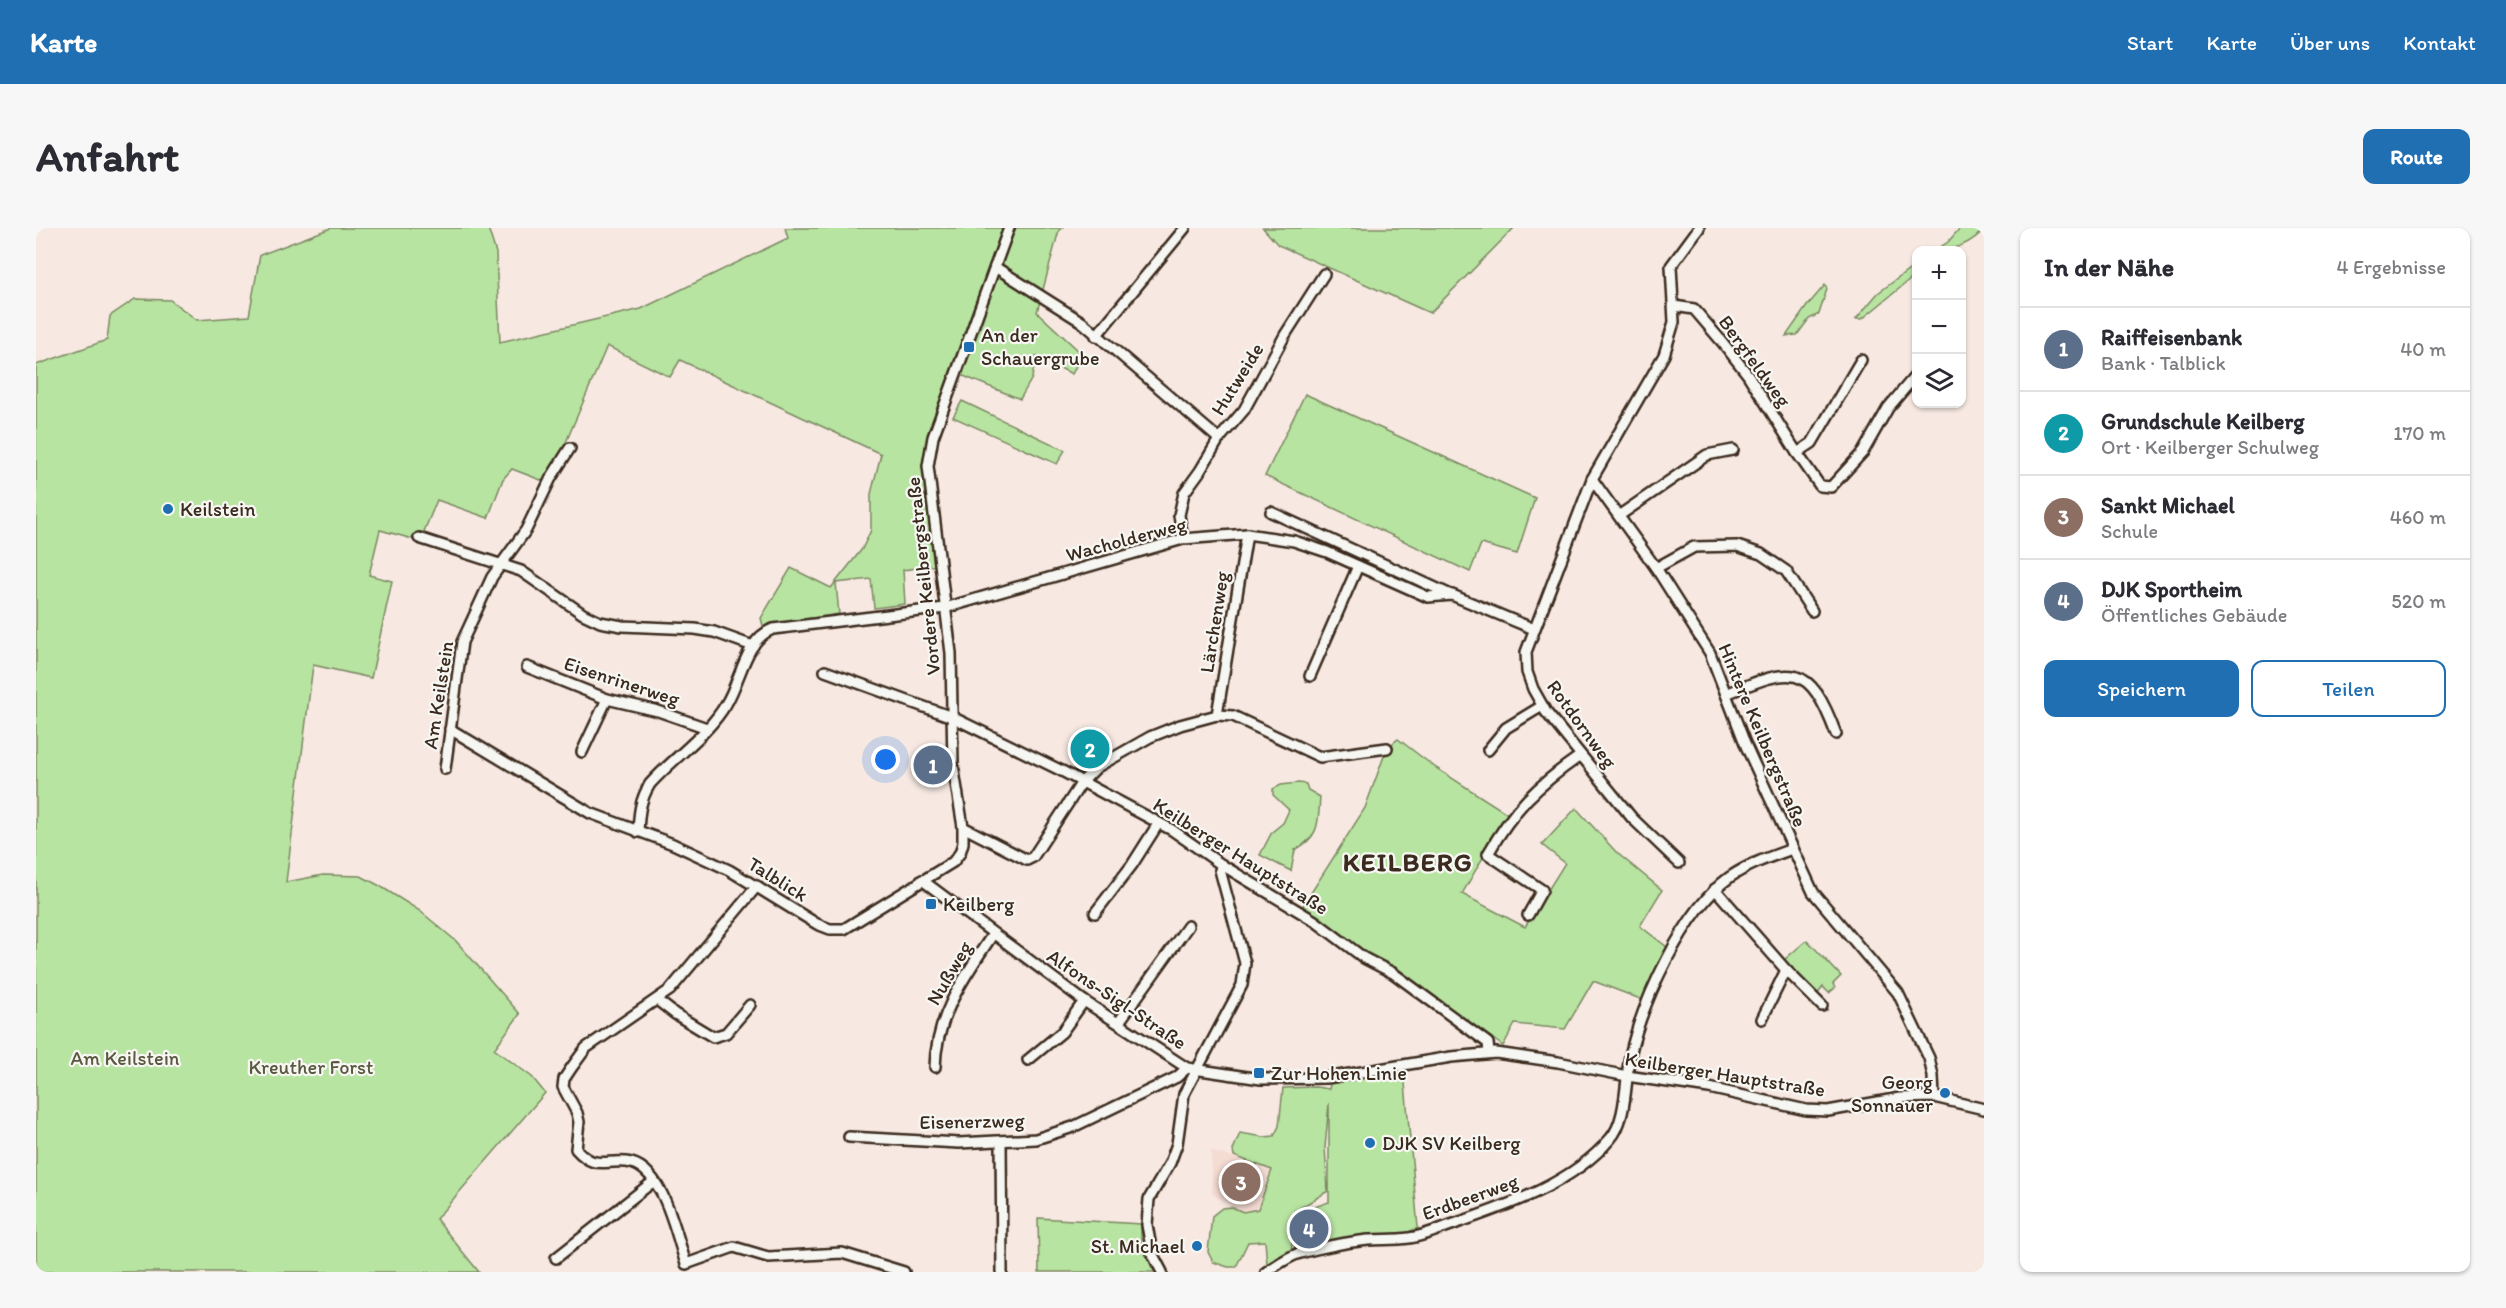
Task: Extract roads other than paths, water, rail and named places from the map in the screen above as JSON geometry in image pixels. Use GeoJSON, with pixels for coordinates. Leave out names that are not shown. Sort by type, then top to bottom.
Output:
{"type":"FeatureCollection","features":[{"type":"Feature","properties":{"kind":"street","name":"Vordere Keilbergstraße"},"geometry":{"type":"LineString","coordinates":[[952,717],[952,672],[928,466],[933,436],[1009,228]]}},
{"type":"Feature","properties":{"kind":"street"},"geometry":{"type":"LineString","coordinates":[[1096,336],[1185,228]]}},
{"type":"Feature","properties":{"kind":"street"},"geometry":{"type":"LineString","coordinates":[[1592,479],[1664,355],[1674,322],[1671,266],[1699,228]]}},
{"type":"Feature","properties":{"kind":"street"},"geometry":{"type":"LineString","coordinates":[[995,267],[1082,322],[1219,439]]}},
{"type":"Feature","properties":{"kind":"street","name":"Hutweide"},"geometry":{"type":"LineString","coordinates":[[1183,539],[1179,515],[1184,493],[1219,439],[1244,410],[1285,335],[1324,274]]}},
{"type":"Feature","properties":{"kind":"street","name":"Bergfeldweg"},"geometry":{"type":"LineString","coordinates":[[1674,306],[1694,309],[1723,343],[1748,375],[1820,486],[1831,487],[1863,452],[1887,408],[1912,380]]}},
{"type":"Feature","properties":{"kind":"street"},"geometry":{"type":"LineString","coordinates":[[1797,453],[1812,443],[1861,360]]}},
{"type":"Feature","properties":{"kind":"street","name":"Am Keilstein"},"geometry":{"type":"LineString","coordinates":[[445,769],[462,642],[492,577],[526,530],[551,478],[570,448]]}},
{"type":"Feature","properties":{"kind":"street"},"geometry":{"type":"LineString","coordinates":[[1620,515],[1707,455],[1733,450]]}},
{"type":"Feature","properties":{"kind":"street","name":"Hintere Keilbergstraße"},"geometry":{"type":"LineString","coordinates":[[1592,479],[1656,567],[1710,653],[1792,849],[1814,892],[1898,993],[1929,1058],[1934,1097]]}},
{"type":"Feature","properties":{"kind":"street","name":"Rotdornweg"},"geometry":{"type":"LineString","coordinates":[[1592,479],[1526,652],[1527,672],[1542,706],[1580,756],[1632,818],[1679,863]]}},
{"type":"Feature","properties":{"kind":"street","name":"Wacholderweg"},"geometry":{"type":"LineString","coordinates":[[1271,512],[1534,630]]}},
{"type":"Feature","properties":{"kind":"street","name":"Wacholderweg"},"geometry":{"type":"LineString","coordinates":[[753,646],[764,632],[774,629],[945,608],[1183,539],[1247,534],[1294,541],[1428,597],[1452,595]]}},
{"type":"Feature","properties":{"kind":"street","name":"Lärchenweg"},"geometry":{"type":"LineString","coordinates":[[1216,715],[1247,534]]}},
{"type":"Feature","properties":{"kind":"street"},"geometry":{"type":"LineString","coordinates":[[418,538],[521,571],[583,614],[600,622],[622,626],[695,629],[714,632],[753,646],[726,706],[650,784],[642,796],[638,832]]}},
{"type":"Feature","properties":{"kind":"street"},"geometry":{"type":"LineString","coordinates":[[1656,567],[1694,547],[1737,546],[1761,554],[1786,571],[1812,611]]}},
{"type":"Feature","properties":{"kind":"street"},"geometry":{"type":"LineString","coordinates":[[1310,676],[1358,566]]}},
{"type":"Feature","properties":{"kind":"street","name":"Eisenrinerweg"},"geometry":{"type":"LineString","coordinates":[[527,667],[607,699],[658,711],[706,728]]}},
{"type":"Feature","properties":{"kind":"street","name":"Keilberger Hauptstraße"},"geometry":{"type":"LineString","coordinates":[[825,671],[952,717],[1172,830],[1222,866],[1316,921],[1364,958],[1393,973],[1488,1043],[1492,1053],[1709,1088],[1806,1110],[1828,1111],[1900,1098],[1934,1097],[1984,1109]]}},
{"type":"Feature","properties":{"kind":"street"},"geometry":{"type":"LineString","coordinates":[[1726,694],[1769,676],[1788,675],[1802,679],[1815,688],[1825,705],[1836,734]]}},
{"type":"Feature","properties":{"kind":"street"},"geometry":{"type":"LineString","coordinates":[[582,752],[607,699]]}},
{"type":"Feature","properties":{"kind":"street"},"geometry":{"type":"LineString","coordinates":[[1488,750],[1506,728],[1542,706]]}},
{"type":"Feature","properties":{"kind":"street"},"geometry":{"type":"LineString","coordinates":[[963,826],[1027,860],[1033,857],[1082,782],[1097,767],[1150,737],[1216,715],[1233,716],[1320,757],[1386,748]]}},
{"type":"Feature","properties":{"kind":"street","name":"Talblick"},"geometry":{"type":"LineString","coordinates":[[450,729],[590,813],[702,857],[757,886],[817,924],[838,930],[844,929],[952,862],[960,853],[963,843],[963,826],[953,765],[952,717]]}},
{"type":"Feature","properties":{"kind":"street"},"geometry":{"type":"LineString","coordinates":[[1528,915],[1542,890],[1488,854],[1502,829],[1529,795],[1580,756]]}},
{"type":"Feature","properties":{"kind":"street"},"geometry":{"type":"LineString","coordinates":[[1095,914],[1132,865],[1158,824]]}},
{"type":"Feature","properties":{"kind":"street","name":"Erdbeerweg"},"geometry":{"type":"LineString","coordinates":[[1266,1272],[1296,1254],[1366,1240],[1410,1238],[1502,1208],[1551,1185],[1587,1160],[1611,1139],[1619,1123],[1630,1056],[1638,1029],[1672,947],[1689,921],[1715,889],[1730,877],[1755,862],[1792,849]]}},
{"type":"Feature","properties":{"kind":"street"},"geometry":{"type":"LineString","coordinates":[[1162,1272],[1152,1254],[1147,1225],[1149,1199],[1170,1163],[1177,1144],[1184,1094],[1192,1068],[1242,985],[1244,974],[1245,963],[1220,870],[1222,866]]}},
{"type":"Feature","properties":{"kind":"street","name":"Alfons-Sigl-Straße"},"geometry":{"type":"LineString","coordinates":[[922,880],[1084,1001],[1192,1068],[1283,1080],[1326,1078],[1492,1053]]}},
{"type":"Feature","properties":{"kind":"street"},"geometry":{"type":"LineString","coordinates":[[757,886],[670,990],[616,1025],[586,1048],[564,1079],[563,1087],[577,1113],[579,1122],[576,1149],[586,1160],[595,1163],[632,1163],[640,1166],[661,1191],[686,1264],[734,1247],[768,1257],[842,1253],[904,1272]]}},
{"type":"Feature","properties":{"kind":"street"},"geometry":{"type":"LineString","coordinates":[[1715,889],[1786,970],[1822,1006]]}},
{"type":"Feature","properties":{"kind":"street"},"geometry":{"type":"LineString","coordinates":[[1119,1022],[1188,926]]}},
{"type":"Feature","properties":{"kind":"street","name":"Nußweg"},"geometry":{"type":"LineString","coordinates":[[935,1067],[937,1038],[945,1011],[993,934]]}},
{"type":"Feature","properties":{"kind":"street"},"geometry":{"type":"LineString","coordinates":[[1762,1019],[1786,970]]}},
{"type":"Feature","properties":{"kind":"street"},"geometry":{"type":"LineString","coordinates":[[657,1000],[713,1037],[726,1033],[750,1005]]}},
{"type":"Feature","properties":{"kind":"street"},"geometry":{"type":"LineString","coordinates":[[1028,1060],[1062,1032],[1084,1001]]}},
{"type":"Feature","properties":{"kind":"street","name":"Eisenerzweg"},"geometry":{"type":"LineString","coordinates":[[849,1137],[959,1143],[1036,1139],[1073,1127],[1192,1068]]}},
{"type":"Feature","properties":{"kind":"street"},"geometry":{"type":"LineString","coordinates":[[1002,1141],[1002,1272]]}},
{"type":"Feature","properties":{"kind":"street"},"geometry":{"type":"LineString","coordinates":[[556,1258],[654,1181]]}},
{"type":"Feature","properties":{"kind":"place","name":"An der Schauergrube"},"geometry":{"type":"Point","coordinates":[969,347]}},
{"type":"Feature","properties":{"kind":"place","name":"Keilstein"},"geometry":{"type":"Point","coordinates":[168,509]}},
{"type":"Feature","properties":{"kind":"place","name":"Grundschule Keilberg"},"geometry":{"type":"Point","coordinates":[1090,749]}},
{"type":"Feature","properties":{"kind":"place","name":"Raiffeisenbank"},"geometry":{"type":"Point","coordinates":[933,765]}},
{"type":"Feature","properties":{"kind":"place","name":"Keilberg"},"geometry":{"type":"Point","coordinates":[931,904]}},
{"type":"Feature","properties":{"kind":"place","name":"Zur Hohen Linie"},"geometry":{"type":"Point","coordinates":[1259,1073]}},
{"type":"Feature","properties":{"kind":"place","name":"Georg Sonnauer"},"geometry":{"type":"Point","coordinates":[1945,1093]}},
{"type":"Feature","properties":{"kind":"place","name":"DJK SV Keilberg"},"geometry":{"type":"Point","coordinates":[1370,1143]}},
{"type":"Feature","properties":{"kind":"place","name":"Sankt Michael"},"geometry":{"type":"Point","coordinates":[1241,1182]}},
{"type":"Feature","properties":{"kind":"place","name":"DJK Sportheim"},"geometry":{"type":"Point","coordinates":[1309,1229]}},
{"type":"Feature","properties":{"kind":"place","name":"St. Michael"},"geometry":{"type":"Point","coordinates":[1197,1246]}},
{"type":"Feature","properties":{"kind":"district","name":"KEILBERG"},"geometry":{"type":"Point","coordinates":[1408,862]}},
{"type":"Feature","properties":{"kind":"park label","name":"Kreuther Forst"},"geometry":{"type":"Point","coordinates":[311,1067]}}]}
